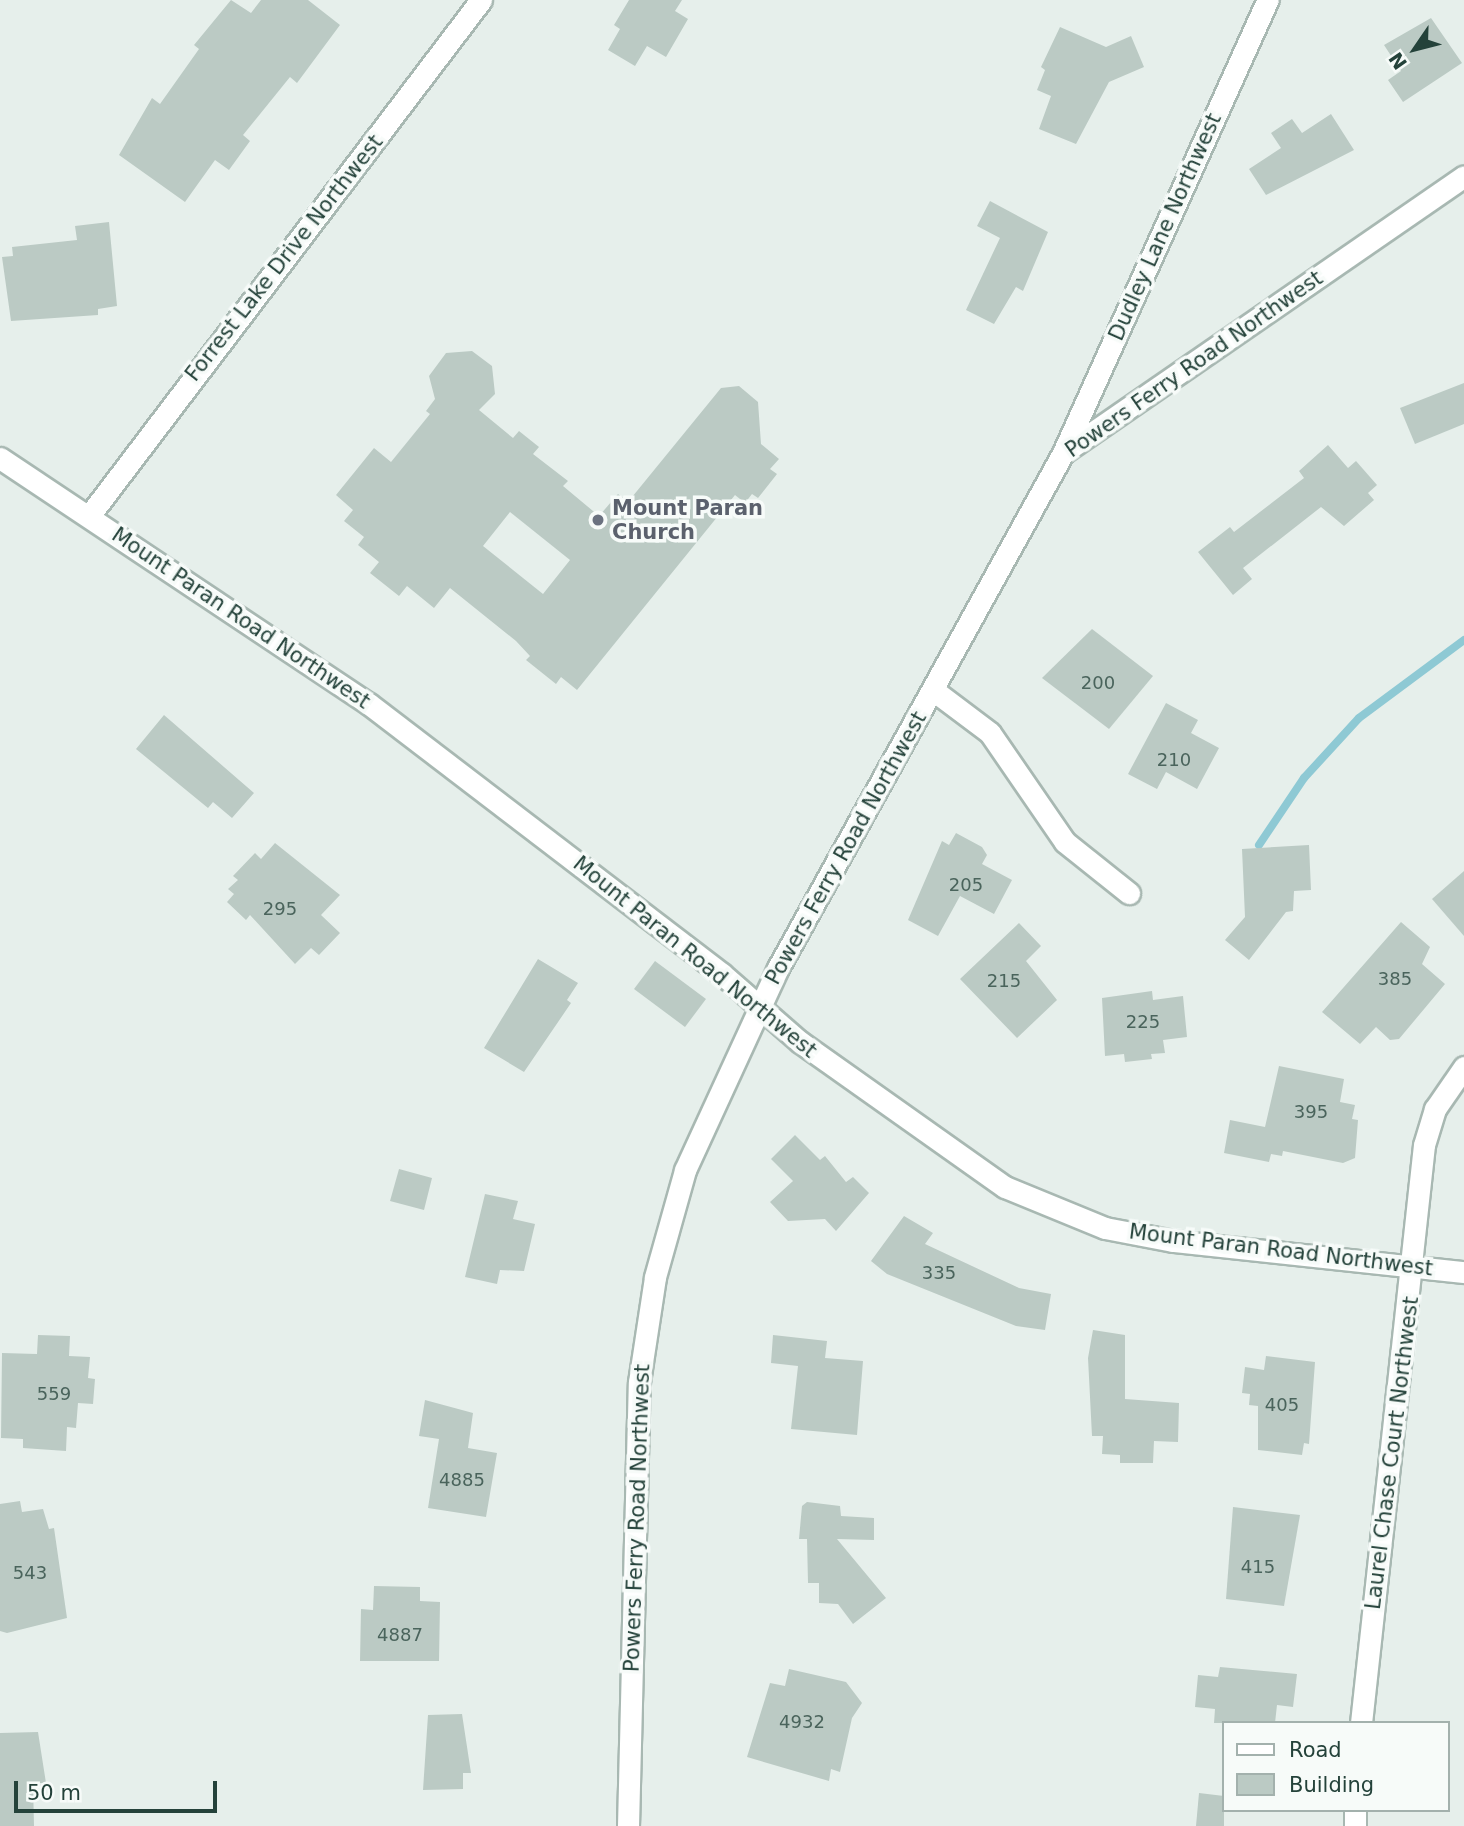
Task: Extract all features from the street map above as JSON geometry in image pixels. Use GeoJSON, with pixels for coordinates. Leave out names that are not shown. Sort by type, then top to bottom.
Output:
{"type":"FeatureCollection","features":[{"type":"Feature","properties":{"kind":"street","name":"Forrest Lake Drive Northwest"},"geometry":{"type":"LineString","coordinates":[[89,516],[481,0]]}},
{"type":"Feature","properties":{"kind":"street","name":"Dudley Lane Northwest"},"geometry":{"type":"LineString","coordinates":[[1063,453],[1268,0]]}},
{"type":"Feature","properties":{"kind":"street","name":"Powers Ferry Road Northwest"},"geometry":{"type":"LineString","coordinates":[[628,1826],[639,1382],[655,1277],[685,1170],[759,1006],[1063,453],[1464,176]]}},
{"type":"Feature","properties":{"kind":"street","name":"Mount Paran Road Northwest"},"geometry":{"type":"LineString","coordinates":[[0,458],[369,704],[759,1006],[800,1042],[960,1158],[1054,1211],[1174,1241],[1464,1272]]}},
{"type":"Feature","properties":{"kind":"street"},"geometry":{"type":"LineString","coordinates":[[933,690],[990,733],[1065,842],[1129,893]]}},
{"type":"Feature","properties":{"kind":"street","name":"Laurel Chase Court Northwest"},"geometry":{"type":"LineString","coordinates":[[1361,1721],[1414,1266],[1426,1133],[1440,1099],[1464,1068]]}},
{"type":"Feature","properties":{"kind":"building"},"geometry":{"type":"Polygon","coordinates":[[[231,0],[251,13],[261,0],[308,0],[340,25],[297,83],[290,77],[243,135],[250,141],[229,170],[215,160],[185,202],[119,155],[152,98],[160,104],[199,49],[194,45],[231,0]]]}},
{"type":"Feature","properties":{"kind":"building"},"geometry":{"type":"Polygon","coordinates":[[[629,0],[682,0],[675,11],[688,19],[666,57],[647,46],[635,66],[608,50],[620,29],[614,25],[629,0]]]}},
{"type":"Feature","properties":{"kind":"building"},"geometry":{"type":"Polygon","coordinates":[[[1431,18],[1462,63],[1403,102],[1388,80],[1401,71],[1384,45],[1431,18]]]}},
{"type":"Feature","properties":{"kind":"building"},"geometry":{"type":"Polygon","coordinates":[[[1060,27],[1106,47],[1131,36],[1144,67],[1109,82],[1076,144],[1039,129],[1051,96],[1037,90],[1045,70],[1041,67],[1060,27]]]}},
{"type":"Feature","properties":{"kind":"building"},"geometry":{"type":"Polygon","coordinates":[[[1331,114],[1354,150],[1266,195],[1249,169],[1281,148],[1271,133],[1292,119],[1302,133],[1331,114]]]}},
{"type":"Feature","properties":{"kind":"building"},"geometry":{"type":"Polygon","coordinates":[[[990,201],[1048,232],[1023,291],[1016,287],[994,324],[966,310],[1000,238],[977,226],[990,201]]]}},
{"type":"Feature","properties":{"kind":"building"},"geometry":{"type":"Polygon","coordinates":[[[109,222],[117,306],[98,309],[98,315],[11,321],[2,257],[13,256],[12,247],[77,240],[75,226],[109,222]]]}},
{"type":"Feature","properties":{"kind":"building","name":"Mount Paran Church"},"geometry":{"type":"Polygon","coordinates":[[[472,351],[492,366],[495,394],[479,410],[513,438],[519,431],[539,447],[533,454],[568,481],[563,486],[599,516],[618,494],[628,502],[721,388],[739,386],[758,402],[761,444],[779,459],[770,469],[777,474],[758,498],[752,494],[745,503],[735,495],[577,690],[561,677],[556,684],[526,660],[530,656],[516,641],[450,588],[434,608],[407,586],[399,596],[370,573],[379,562],[358,545],[364,537],[344,521],[353,510],[336,495],[374,448],[391,462],[430,414],[426,411],[435,399],[429,376],[446,353],[472,351]],[[510,512],[483,546],[543,594],[570,560],[510,512]]]}},
{"type":"Feature","properties":{"kind":"building"},"geometry":{"type":"Polygon","coordinates":[[[1464,383],[1464,424],[1415,444],[1400,408],[1464,383]]]}},
{"type":"Feature","properties":{"kind":"building"},"geometry":{"type":"Polygon","coordinates":[[[1328,445],[1348,468],[1356,461],[1377,485],[1368,493],[1374,500],[1344,526],[1321,507],[1243,568],[1252,579],[1233,595],[1198,552],[1230,527],[1234,532],[1304,478],[1299,471],[1328,445]]]}},
{"type":"Feature","properties":{"kind":"building"},"geometry":{"type":"Polygon","coordinates":[[[1092,629],[1153,676],[1109,729],[1042,678],[1092,629]]]}},
{"type":"Feature","properties":{"kind":"building"},"geometry":{"type":"Polygon","coordinates":[[[1166,703],[1198,720],[1191,733],[1219,748],[1197,789],[1166,772],[1157,789],[1128,774],[1166,703]]]}},
{"type":"Feature","properties":{"kind":"building"},"geometry":{"type":"Polygon","coordinates":[[[164,715],[254,793],[232,818],[213,802],[208,808],[136,749],[164,715]]]}},
{"type":"Feature","properties":{"kind":"building"},"geometry":{"type":"Polygon","coordinates":[[[956,833],[982,847],[987,855],[982,864],[1012,880],[994,914],[960,896],[938,936],[908,920],[942,841],[949,845],[956,833]]]}},
{"type":"Feature","properties":{"kind":"building"},"geometry":{"type":"Polygon","coordinates":[[[275,843],[340,895],[321,915],[340,933],[319,955],[311,948],[295,964],[250,915],[246,920],[227,902],[234,894],[228,889],[238,880],[233,876],[255,853],[261,859],[275,843]]]}},
{"type":"Feature","properties":{"kind":"building"},"geometry":{"type":"Polygon","coordinates":[[[1309,845],[1311,890],[1294,891],[1293,911],[1286,912],[1249,960],[1225,940],[1245,917],[1242,849],[1309,845]]]}},
{"type":"Feature","properties":{"kind":"building"},"geometry":{"type":"Polygon","coordinates":[[[1464,871],[1464,936],[1432,899],[1464,871]]]}},
{"type":"Feature","properties":{"kind":"building"},"geometry":{"type":"Polygon","coordinates":[[[1401,922],[1430,947],[1422,964],[1445,984],[1399,1039],[1390,1040],[1376,1027],[1360,1044],[1322,1012],[1401,922]]]}},
{"type":"Feature","properties":{"kind":"building"},"geometry":{"type":"Polygon","coordinates":[[[1019,923],[1041,946],[1026,961],[1057,1000],[1017,1038],[960,979],[1019,923]]]}},
{"type":"Feature","properties":{"kind":"building"},"geometry":{"type":"Polygon","coordinates":[[[538,959],[578,983],[567,1000],[571,1003],[524,1072],[484,1048],[538,959]]]}},
{"type":"Feature","properties":{"kind":"building"},"geometry":{"type":"Polygon","coordinates":[[[655,961],[706,999],[685,1027],[634,989],[655,961]]]}},
{"type":"Feature","properties":{"kind":"building"},"geometry":{"type":"Polygon","coordinates":[[[1152,991],[1153,1000],[1183,996],[1187,1037],[1163,1040],[1165,1053],[1151,1054],[1152,1059],[1125,1062],[1124,1054],[1105,1056],[1102,998],[1152,991]]]}},
{"type":"Feature","properties":{"kind":"building"},"geometry":{"type":"Polygon","coordinates":[[[1279,1066],[1344,1079],[1340,1102],[1355,1105],[1352,1119],[1358,1120],[1355,1158],[1343,1163],[1283,1151],[1282,1156],[1271,1154],[1269,1162],[1224,1153],[1230,1120],[1265,1127],[1279,1066]]]}},
{"type":"Feature","properties":{"kind":"building"},"geometry":{"type":"Polygon","coordinates":[[[795,1135],[820,1160],[825,1156],[846,1182],[853,1177],[869,1193],[836,1231],[825,1219],[788,1221],[770,1202],[793,1181],[771,1159],[795,1135]]]}},
{"type":"Feature","properties":{"kind":"building"},"geometry":{"type":"Polygon","coordinates":[[[399,1169],[432,1178],[424,1210],[390,1201],[399,1169]]]}},
{"type":"Feature","properties":{"kind":"building"},"geometry":{"type":"Polygon","coordinates":[[[485,1194],[518,1201],[513,1219],[535,1224],[524,1271],[500,1270],[497,1284],[465,1277],[485,1194]]]}},
{"type":"Feature","properties":{"kind":"building"},"geometry":{"type":"Polygon","coordinates":[[[904,1216],[933,1233],[925,1244],[1019,1288],[1051,1294],[1045,1330],[1016,1326],[887,1274],[871,1261],[904,1216]]]}},
{"type":"Feature","properties":{"kind":"building"},"geometry":{"type":"Polygon","coordinates":[[[1093,1330],[1125,1335],[1125,1399],[1179,1403],[1178,1442],[1154,1441],[1153,1463],[1120,1463],[1120,1455],[1102,1454],[1103,1436],[1092,1436],[1088,1358],[1093,1330]]]}},
{"type":"Feature","properties":{"kind":"building"},"geometry":{"type":"Polygon","coordinates":[[[38,1335],[70,1336],[69,1356],[90,1357],[88,1378],[95,1379],[93,1404],[78,1403],[76,1428],[67,1427],[66,1451],[23,1448],[23,1439],[1,1438],[2,1353],[37,1354],[38,1335]]]}},
{"type":"Feature","properties":{"kind":"building"},"geometry":{"type":"Polygon","coordinates":[[[773,1335],[827,1341],[825,1358],[863,1361],[857,1435],[791,1429],[798,1366],[771,1363],[773,1335]]]}},
{"type":"Feature","properties":{"kind":"building"},"geometry":{"type":"Polygon","coordinates":[[[1266,1356],[1315,1362],[1309,1444],[1304,1443],[1302,1455],[1258,1450],[1258,1406],[1249,1405],[1250,1394],[1242,1393],[1245,1367],[1264,1370],[1266,1356]]]}},
{"type":"Feature","properties":{"kind":"building"},"geometry":{"type":"Polygon","coordinates":[[[425,1400],[473,1413],[468,1448],[497,1453],[486,1517],[428,1508],[439,1439],[419,1436],[425,1400]]]}},
{"type":"Feature","properties":{"kind":"building"},"geometry":{"type":"Polygon","coordinates":[[[20,1501],[22,1512],[43,1509],[49,1529],[54,1528],[67,1618],[7,1633],[0,1631],[0,1504],[20,1501]]]}},
{"type":"Feature","properties":{"kind":"building"},"geometry":{"type":"Polygon","coordinates":[[[807,1502],[840,1506],[841,1516],[874,1518],[874,1540],[837,1539],[886,1598],[853,1624],[838,1604],[819,1603],[819,1583],[808,1583],[807,1539],[799,1539],[802,1506],[807,1502]]]}},
{"type":"Feature","properties":{"kind":"building"},"geometry":{"type":"Polygon","coordinates":[[[1233,1507],[1300,1515],[1284,1606],[1226,1599],[1233,1507]]]}},
{"type":"Feature","properties":{"kind":"building"},"geometry":{"type":"Polygon","coordinates":[[[374,1586],[420,1587],[420,1601],[440,1602],[439,1661],[360,1661],[361,1609],[373,1610],[374,1586]]]}},
{"type":"Feature","properties":{"kind":"building"},"geometry":{"type":"Polygon","coordinates":[[[1220,1667],[1297,1674],[1293,1707],[1277,1705],[1275,1721],[1214,1723],[1215,1709],[1195,1707],[1198,1675],[1218,1677],[1220,1667]]]}},
{"type":"Feature","properties":{"kind":"building"},"geometry":{"type":"Polygon","coordinates":[[[789,1669],[846,1682],[862,1703],[852,1718],[840,1772],[831,1769],[829,1781],[747,1757],[770,1683],[785,1686],[789,1669]]]}},
{"type":"Feature","properties":{"kind":"building"},"geometry":{"type":"Polygon","coordinates":[[[462,1714],[471,1773],[463,1773],[463,1789],[423,1790],[428,1715],[462,1714]]]}},
{"type":"Feature","properties":{"kind":"building"},"geometry":{"type":"Polygon","coordinates":[[[38,1732],[46,1783],[33,1783],[34,1826],[0,1826],[0,1733],[38,1732]]]}},
{"type":"Feature","properties":{"kind":"building"},"geometry":{"type":"Polygon","coordinates":[[[1199,1793],[1222,1796],[1224,1826],[1196,1826],[1199,1793]]]}},
{"type":"Feature","properties":{"kind":"waterway"},"geometry":{"type":"LineString","coordinates":[[1259,845],[1304,778],[1359,718],[1464,640]]}},
{"type":"Feature","properties":{"kind":"place","name":"Mount Paran Church"},"geometry":{"type":"Point","coordinates":[598,520]}}]}
